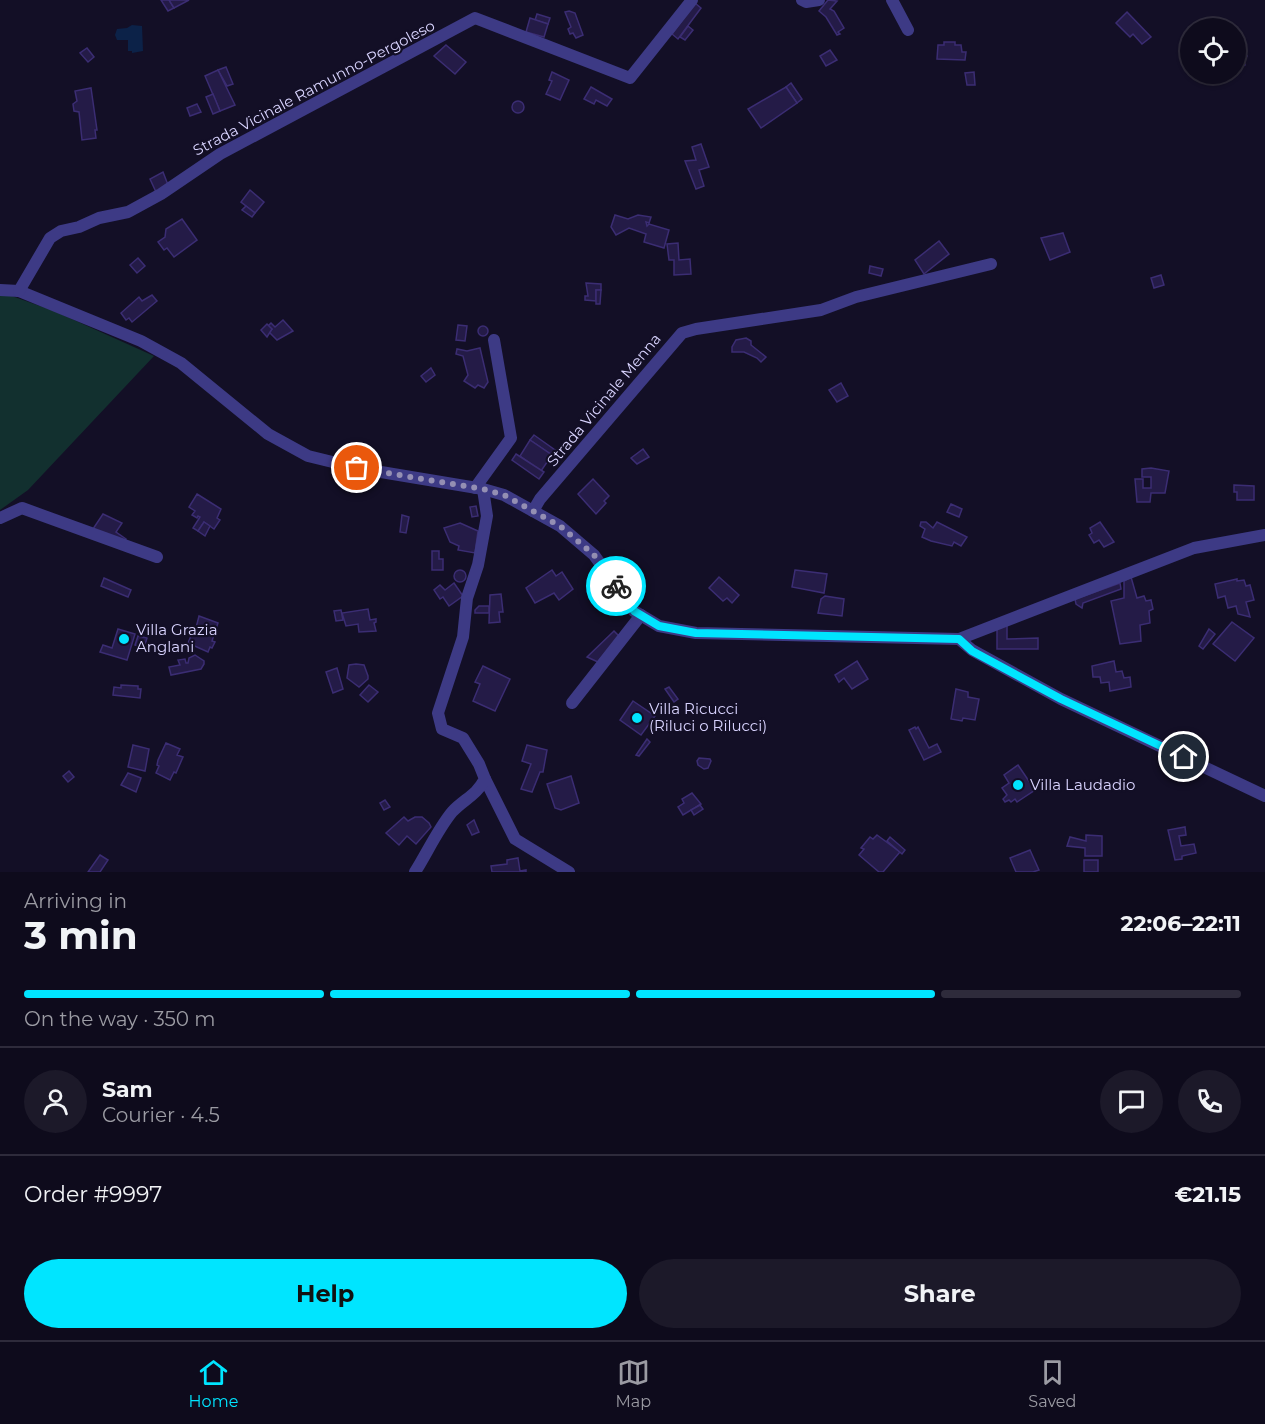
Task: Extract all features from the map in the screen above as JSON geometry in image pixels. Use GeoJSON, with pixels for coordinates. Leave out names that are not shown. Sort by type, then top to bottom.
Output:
{"type":"FeatureCollection","features":[{"type":"Feature","properties":{"kind":"street","name":"Strada Vicinale Ramunno-Pergoleso"},"geometry":{"type":"LineString","coordinates":[[19,291],[50,237],[60,231],[79,227],[99,218],[128,212],[161,194],[220,154],[476,18],[630,78],[692,0]]}},
{"type":"Feature","properties":{"kind":"street"},"geometry":{"type":"LineString","coordinates":[[802,0],[806,2],[819,0]]}},
{"type":"Feature","properties":{"kind":"street"},"geometry":{"type":"LineString","coordinates":[[892,0],[908,30]]}},
{"type":"Feature","properties":{"kind":"street","name":"Strada Vicinale Menna"},"geometry":{"type":"LineString","coordinates":[[533,511],[540,499],[682,333],[821,310],[877,292],[991,264]]}},
{"type":"Feature","properties":{"kind":"street"},"geometry":{"type":"LineString","coordinates":[[0,290],[19,291],[141,341],[181,363],[267,434],[308,456],[357,468],[479,488],[504,495],[560,526],[594,555],[634,611],[659,626],[696,633],[959,639],[1194,548],[1265,535]]}},
{"type":"Feature","properties":{"kind":"street"},"geometry":{"type":"LineString","coordinates":[[494,340],[511,438],[479,488],[487,516],[478,565],[467,598],[463,637],[438,713],[442,729],[463,738],[479,764],[515,839],[569,872]]}},
{"type":"Feature","properties":{"kind":"street"},"geometry":{"type":"LineString","coordinates":[[0,518],[22,508],[157,557]]}},
{"type":"Feature","properties":{"kind":"street"},"geometry":{"type":"LineString","coordinates":[[572,703],[641,615]]}},
{"type":"Feature","properties":{"kind":"street"},"geometry":{"type":"LineString","coordinates":[[959,639],[972,651],[1061,699],[1265,796]]}},
{"type":"Feature","properties":{"kind":"street"},"geometry":{"type":"LineString","coordinates":[[415,872],[451,814],[460,804],[479,791],[485,779]]}},
{"type":"Feature","properties":{"kind":"green space"},"geometry":{"type":"Polygon","coordinates":[[[0,294],[54,311],[154,356],[28,490],[0,510],[0,294]]]}},
{"type":"Feature","properties":{"kind":"water"},"geometry":{"type":"Polygon","coordinates":[[[132,25],[142,26],[143,51],[132,53],[128,51],[128,40],[117,40],[115,35],[117,29],[132,25]]]}},
{"type":"Feature","properties":{"kind":"building"},"geometry":{"type":"Polygon","coordinates":[[[161,0],[169,0],[174,8],[168,11],[161,0]]]}},
{"type":"Feature","properties":{"kind":"building"},"geometry":{"type":"Polygon","coordinates":[[[169,0],[189,0],[174,8],[169,0]]]}},
{"type":"Feature","properties":{"kind":"building"},"geometry":{"type":"Polygon","coordinates":[[[828,0],[837,1],[830,9],[834,11],[844,28],[837,35],[826,17],[819,11],[828,0]]]}},
{"type":"Feature","properties":{"kind":"building"},"geometry":{"type":"Polygon","coordinates":[[[695,3],[701,8],[678,39],[672,34],[695,3]]]}},
{"type":"Feature","properties":{"kind":"building"},"geometry":{"type":"Polygon","coordinates":[[[565,12],[575,13],[583,35],[576,38],[573,33],[570,34],[568,29],[571,27],[565,12]]]}},
{"type":"Feature","properties":{"kind":"building"},"geometry":{"type":"Polygon","coordinates":[[[1127,12],[1151,37],[1142,44],[1133,34],[1130,37],[1116,23],[1127,12]]]}},
{"type":"Feature","properties":{"kind":"building"},"geometry":{"type":"Polygon","coordinates":[[[537,14],[550,18],[548,24],[535,20],[537,14]]]}},
{"type":"Feature","properties":{"kind":"building"},"geometry":{"type":"Polygon","coordinates":[[[530,18],[548,24],[544,37],[526,32],[530,18]]]}},
{"type":"Feature","properties":{"kind":"building"},"geometry":{"type":"Polygon","coordinates":[[[688,26],[693,30],[685,40],[680,37],[688,26]]]}},
{"type":"Feature","properties":{"kind":"building"},"geometry":{"type":"Polygon","coordinates":[[[944,42],[955,42],[955,45],[961,45],[962,52],[966,52],[965,60],[937,59],[938,45],[944,45],[944,42]]]}},
{"type":"Feature","properties":{"kind":"building"},"geometry":{"type":"Polygon","coordinates":[[[446,45],[466,62],[455,74],[434,56],[446,45]]]}},
{"type":"Feature","properties":{"kind":"building"},"geometry":{"type":"Polygon","coordinates":[[[87,48],[94,57],[88,62],[80,53],[87,48]]]}},
{"type":"Feature","properties":{"kind":"building"},"geometry":{"type":"Polygon","coordinates":[[[830,50],[837,60],[826,66],[820,56],[830,50]]]}},
{"type":"Feature","properties":{"kind":"building"},"geometry":{"type":"Polygon","coordinates":[[[226,67],[233,84],[227,86],[218,70],[226,67]]]}},
{"type":"Feature","properties":{"kind":"building"},"geometry":{"type":"Polygon","coordinates":[[[218,70],[235,105],[220,111],[205,76],[218,70]]]}},
{"type":"Feature","properties":{"kind":"building"},"geometry":{"type":"Polygon","coordinates":[[[552,72],[569,80],[560,100],[546,94],[552,81],[549,80],[552,72]]]}},
{"type":"Feature","properties":{"kind":"building"},"geometry":{"type":"Polygon","coordinates":[[[974,72],[975,85],[967,85],[965,73],[974,72]]]}},
{"type":"Feature","properties":{"kind":"building"},"geometry":{"type":"Polygon","coordinates":[[[791,83],[802,99],[797,103],[786,87],[791,83]]]}},
{"type":"Feature","properties":{"kind":"building"},"geometry":{"type":"Polygon","coordinates":[[[591,87],[612,99],[607,106],[596,100],[594,104],[584,99],[591,87]]]}},
{"type":"Feature","properties":{"kind":"building"},"geometry":{"type":"Polygon","coordinates":[[[786,87],[797,103],[761,128],[748,109],[786,87]]]}},
{"type":"Feature","properties":{"kind":"building"},"geometry":{"type":"Polygon","coordinates":[[[91,88],[96,138],[82,140],[79,112],[74,111],[73,104],[77,101],[75,91],[91,88]]]}},
{"type":"Feature","properties":{"kind":"building"},"geometry":{"type":"Polygon","coordinates":[[[213,94],[220,111],[213,114],[206,97],[213,94]]]}},
{"type":"Feature","properties":{"kind":"building"},"geometry":{"type":"Polygon","coordinates":[[[518,101],[524,107],[518,113],[512,107],[518,101]]]}},
{"type":"Feature","properties":{"kind":"building"},"geometry":{"type":"Polygon","coordinates":[[[197,104],[201,112],[190,116],[187,108],[197,104]]]}},
{"type":"Feature","properties":{"kind":"building"},"geometry":{"type":"Polygon","coordinates":[[[701,144],[709,167],[699,170],[704,186],[696,189],[685,161],[696,160],[692,147],[701,144]]]}},
{"type":"Feature","properties":{"kind":"building"},"geometry":{"type":"Polygon","coordinates":[[[163,172],[168,185],[156,192],[150,179],[163,172]]]}},
{"type":"Feature","properties":{"kind":"building"},"geometry":{"type":"Polygon","coordinates":[[[250,190],[264,202],[255,213],[241,202],[250,190]]]}},
{"type":"Feature","properties":{"kind":"building"},"geometry":{"type":"Polygon","coordinates":[[[246,206],[255,213],[252,217],[242,210],[246,206]]]}},
{"type":"Feature","properties":{"kind":"building"},"geometry":{"type":"Polygon","coordinates":[[[615,215],[628,219],[638,215],[651,217],[649,223],[646,222],[647,226],[649,224],[669,230],[664,248],[644,242],[646,234],[629,228],[616,235],[611,227],[615,215]]]}},
{"type":"Feature","properties":{"kind":"building"},"geometry":{"type":"Polygon","coordinates":[[[182,219],[197,240],[174,257],[158,242],[165,237],[166,229],[182,219]]]}},
{"type":"Feature","properties":{"kind":"building"},"geometry":{"type":"Polygon","coordinates":[[[1063,233],[1070,252],[1050,260],[1041,238],[1063,233]]]}},
{"type":"Feature","properties":{"kind":"building"},"geometry":{"type":"Polygon","coordinates":[[[939,241],[949,254],[924,274],[915,260],[939,241]]]}},
{"type":"Feature","properties":{"kind":"building"},"geometry":{"type":"Polygon","coordinates":[[[678,243],[679,260],[690,259],[691,274],[674,275],[674,260],[669,260],[667,244],[678,243]]]}},
{"type":"Feature","properties":{"kind":"building"},"geometry":{"type":"Polygon","coordinates":[[[138,258],[145,266],[137,273],[130,265],[138,258]]]}},
{"type":"Feature","properties":{"kind":"building"},"geometry":{"type":"Polygon","coordinates":[[[870,266],[883,269],[881,276],[869,273],[870,266]]]}},
{"type":"Feature","properties":{"kind":"building"},"geometry":{"type":"Polygon","coordinates":[[[1161,275],[1164,285],[1154,288],[1151,278],[1161,275]]]}},
{"type":"Feature","properties":{"kind":"building"},"geometry":{"type":"Polygon","coordinates":[[[586,283],[601,284],[601,290],[596,290],[596,301],[585,300],[585,296],[588,296],[586,283]]]}},
{"type":"Feature","properties":{"kind":"building"},"geometry":{"type":"Polygon","coordinates":[[[596,290],[601,290],[600,304],[596,304],[596,290]]]}},
{"type":"Feature","properties":{"kind":"building"},"geometry":{"type":"Polygon","coordinates":[[[152,295],[157,301],[132,322],[129,318],[126,320],[121,313],[139,297],[142,301],[152,295]]]}},
{"type":"Feature","properties":{"kind":"building"},"geometry":{"type":"Polygon","coordinates":[[[283,320],[293,331],[277,340],[269,332],[272,329],[268,326],[271,323],[275,327],[283,320]]]}},
{"type":"Feature","properties":{"kind":"building"},"geometry":{"type":"Polygon","coordinates":[[[267,324],[272,329],[267,337],[261,330],[267,324]]]}},
{"type":"Feature","properties":{"kind":"building"},"geometry":{"type":"Polygon","coordinates":[[[458,325],[467,326],[465,341],[456,340],[458,325]]]}},
{"type":"Feature","properties":{"kind":"building"},"geometry":{"type":"Polygon","coordinates":[[[483,326],[488,331],[483,336],[478,331],[483,326]]]}},
{"type":"Feature","properties":{"kind":"building"},"geometry":{"type":"Polygon","coordinates":[[[746,338],[766,357],[761,362],[744,352],[732,352],[736,340],[746,338]]]}},
{"type":"Feature","properties":{"kind":"building"},"geometry":{"type":"Polygon","coordinates":[[[480,348],[488,382],[484,388],[478,385],[475,388],[464,381],[468,375],[463,356],[456,354],[457,349],[467,351],[480,348]]]}},
{"type":"Feature","properties":{"kind":"building"},"geometry":{"type":"Polygon","coordinates":[[[431,368],[435,375],[426,382],[421,376],[431,368]]]}},
{"type":"Feature","properties":{"kind":"building"},"geometry":{"type":"Polygon","coordinates":[[[841,383],[848,396],[837,402],[829,390],[841,383]]]}},
{"type":"Feature","properties":{"kind":"building"},"geometry":{"type":"Polygon","coordinates":[[[534,435],[555,450],[552,455],[530,440],[534,435]]]}},
{"type":"Feature","properties":{"kind":"building"},"geometry":{"type":"Polygon","coordinates":[[[530,440],[552,455],[541,471],[520,456],[530,440]]]}},
{"type":"Feature","properties":{"kind":"building"},"geometry":{"type":"Polygon","coordinates":[[[643,449],[649,457],[637,464],[631,458],[643,449]]]}},
{"type":"Feature","properties":{"kind":"building"},"geometry":{"type":"Polygon","coordinates":[[[516,454],[544,472],[539,479],[512,460],[516,454]]]}},
{"type":"Feature","properties":{"kind":"building"},"geometry":{"type":"Polygon","coordinates":[[[1142,469],[1169,471],[1165,493],[1151,493],[1150,502],[1137,502],[1135,479],[1143,479],[1143,488],[1151,488],[1151,477],[1142,477],[1142,469]]]}},
{"type":"Feature","properties":{"kind":"building"},"geometry":{"type":"Polygon","coordinates":[[[593,479],[609,496],[596,514],[578,494],[593,479]]]}},
{"type":"Feature","properties":{"kind":"building"},"geometry":{"type":"Polygon","coordinates":[[[1234,485],[1254,486],[1254,500],[1237,500],[1234,485]]]}},
{"type":"Feature","properties":{"kind":"building"},"geometry":{"type":"Polygon","coordinates":[[[197,494],[221,509],[217,518],[220,520],[214,529],[204,522],[198,531],[193,528],[200,517],[192,515],[195,511],[189,507],[197,494]]]}},
{"type":"Feature","properties":{"kind":"building"},"geometry":{"type":"Polygon","coordinates":[[[951,504],[962,509],[959,517],[947,512],[951,504]]]}},
{"type":"Feature","properties":{"kind":"building"},"geometry":{"type":"Polygon","coordinates":[[[476,506],[478,516],[472,517],[470,507],[476,506]]]}},
{"type":"Feature","properties":{"kind":"building"},"geometry":{"type":"Polygon","coordinates":[[[103,514],[122,523],[116,532],[126,539],[125,542],[93,529],[103,514]]]}},
{"type":"Feature","properties":{"kind":"building"},"geometry":{"type":"Polygon","coordinates":[[[402,515],[409,517],[406,533],[400,532],[402,515]]]}},
{"type":"Feature","properties":{"kind":"building"},"geometry":{"type":"Polygon","coordinates":[[[204,522],[210,526],[205,536],[198,531],[204,522]]]}},
{"type":"Feature","properties":{"kind":"building"},"geometry":{"type":"Polygon","coordinates":[[[921,522],[926,522],[933,528],[937,522],[967,537],[961,546],[954,542],[952,546],[931,541],[922,537],[925,529],[920,526],[921,522]]]}},
{"type":"Feature","properties":{"kind":"building"},"geometry":{"type":"Polygon","coordinates":[[[1100,522],[1114,542],[1104,547],[1099,540],[1094,543],[1089,535],[1092,533],[1090,528],[1100,522]]]}},
{"type":"Feature","properties":{"kind":"building"},"geometry":{"type":"Polygon","coordinates":[[[460,523],[478,531],[475,553],[458,550],[459,546],[450,542],[444,528],[460,523]]]}},
{"type":"Feature","properties":{"kind":"building"},"geometry":{"type":"Polygon","coordinates":[[[432,551],[439,551],[439,559],[443,559],[443,570],[432,570],[432,551]]]}},
{"type":"Feature","properties":{"kind":"building"},"geometry":{"type":"Polygon","coordinates":[[[622,569],[634,583],[627,588],[622,582],[619,584],[615,574],[622,569]]]}},
{"type":"Feature","properties":{"kind":"building"},"geometry":{"type":"Polygon","coordinates":[[[462,570],[466,576],[462,582],[458,582],[454,574],[462,570]]]}},
{"type":"Feature","properties":{"kind":"building"},"geometry":{"type":"Polygon","coordinates":[[[552,570],[556,576],[562,572],[573,589],[559,600],[554,593],[535,603],[526,588],[552,570]]]}},
{"type":"Feature","properties":{"kind":"building"},"geometry":{"type":"Polygon","coordinates":[[[795,570],[827,574],[824,593],[792,587],[795,570]]]}},
{"type":"Feature","properties":{"kind":"building"},"geometry":{"type":"Polygon","coordinates":[[[719,577],[739,595],[732,603],[727,598],[723,601],[709,588],[719,577]]]}},
{"type":"Feature","properties":{"kind":"building"},"geometry":{"type":"Polygon","coordinates":[[[1131,577],[1137,598],[1144,596],[1146,601],[1151,600],[1153,609],[1149,611],[1150,623],[1140,625],[1141,641],[1120,644],[1111,601],[1124,598],[1124,581],[1131,577]]]}},
{"type":"Feature","properties":{"kind":"building"},"geometry":{"type":"Polygon","coordinates":[[[104,578],[131,590],[128,597],[101,586],[104,578]]]}},
{"type":"Feature","properties":{"kind":"building"},"geometry":{"type":"Polygon","coordinates":[[[1237,579],[1237,581],[1244,580],[1246,586],[1250,585],[1254,600],[1246,602],[1250,617],[1238,614],[1236,606],[1228,608],[1225,596],[1218,598],[1215,584],[1237,579]]]}},
{"type":"Feature","properties":{"kind":"building"},"geometry":{"type":"Polygon","coordinates":[[[454,583],[463,596],[449,606],[434,590],[440,585],[445,590],[454,583]]]}},
{"type":"Feature","properties":{"kind":"building"},"geometry":{"type":"Polygon","coordinates":[[[1120,583],[1121,589],[1083,603],[1082,608],[1076,604],[1075,599],[1120,583]]]}},
{"type":"Feature","properties":{"kind":"building"},"geometry":{"type":"Polygon","coordinates":[[[501,594],[503,612],[499,612],[500,622],[489,623],[490,595],[501,594]]]}},
{"type":"Feature","properties":{"kind":"building"},"geometry":{"type":"Polygon","coordinates":[[[825,596],[844,599],[842,616],[818,613],[821,599],[825,596]]]}},
{"type":"Feature","properties":{"kind":"building"},"geometry":{"type":"Polygon","coordinates":[[[479,606],[489,606],[489,613],[475,613],[479,606]]]}},
{"type":"Feature","properties":{"kind":"building"},"geometry":{"type":"Polygon","coordinates":[[[368,609],[370,620],[376,619],[374,623],[376,631],[359,632],[358,624],[346,626],[342,613],[368,609]]]}},
{"type":"Feature","properties":{"kind":"building"},"geometry":{"type":"Polygon","coordinates":[[[341,610],[343,620],[336,621],[334,611],[341,610]]]}},
{"type":"Feature","properties":{"kind":"building"},"geometry":{"type":"Polygon","coordinates":[[[199,616],[218,623],[212,641],[215,642],[208,652],[188,643],[193,631],[195,632],[199,616]]]}},
{"type":"Feature","properties":{"kind":"building"},"geometry":{"type":"Polygon","coordinates":[[[1232,622],[1254,638],[1235,661],[1213,644],[1232,622]]]}},
{"type":"Feature","properties":{"kind":"building"},"geometry":{"type":"Polygon","coordinates":[[[1007,625],[1007,639],[1038,638],[1038,649],[997,649],[997,629],[1007,625]]]}},
{"type":"Feature","properties":{"kind":"building","name":"Villa Grazia Anglani"},"geometry":{"type":"Polygon","coordinates":[[[118,629],[135,634],[127,660],[100,652],[103,645],[112,648],[118,629]]]}},
{"type":"Feature","properties":{"kind":"building"},"geometry":{"type":"Polygon","coordinates":[[[1209,629],[1215,634],[1203,649],[1199,646],[1209,629]]]}},
{"type":"Feature","properties":{"kind":"building"},"geometry":{"type":"Polygon","coordinates":[[[614,631],[619,636],[598,662],[587,657],[614,631]]]}},
{"type":"Feature","properties":{"kind":"building"},"geometry":{"type":"Polygon","coordinates":[[[138,636],[147,638],[144,648],[135,645],[138,636]]]}},
{"type":"Feature","properties":{"kind":"building"},"geometry":{"type":"Polygon","coordinates":[[[195,655],[204,661],[201,669],[171,675],[169,667],[180,665],[178,660],[185,659],[188,663],[189,658],[195,655]]]}},
{"type":"Feature","properties":{"kind":"building"},"geometry":{"type":"Polygon","coordinates":[[[857,661],[868,679],[852,689],[844,678],[839,682],[835,675],[857,661]]]}},
{"type":"Feature","properties":{"kind":"building"},"geometry":{"type":"Polygon","coordinates":[[[1114,661],[1116,672],[1122,671],[1124,678],[1130,677],[1131,687],[1110,691],[1109,682],[1101,683],[1100,677],[1093,677],[1092,666],[1114,661]]]}},
{"type":"Feature","properties":{"kind":"building"},"geometry":{"type":"Polygon","coordinates":[[[349,665],[364,665],[368,676],[368,679],[359,687],[347,678],[349,665]]]}},
{"type":"Feature","properties":{"kind":"building"},"geometry":{"type":"Polygon","coordinates":[[[483,666],[510,679],[495,711],[473,701],[480,684],[475,682],[483,666]]]}},
{"type":"Feature","properties":{"kind":"building"},"geometry":{"type":"Polygon","coordinates":[[[337,668],[343,689],[333,693],[326,672],[337,668]]]}},
{"type":"Feature","properties":{"kind":"building"},"geometry":{"type":"Polygon","coordinates":[[[121,685],[138,686],[138,689],[141,689],[140,698],[113,695],[114,687],[121,688],[121,685]]]}},
{"type":"Feature","properties":{"kind":"building"},"geometry":{"type":"Polygon","coordinates":[[[369,685],[378,692],[368,702],[360,695],[369,685]]]}},
{"type":"Feature","properties":{"kind":"building"},"geometry":{"type":"Polygon","coordinates":[[[669,687],[678,699],[674,702],[665,689],[669,687]]]}},
{"type":"Feature","properties":{"kind":"building"},"geometry":{"type":"Polygon","coordinates":[[[956,689],[968,692],[968,697],[979,699],[975,720],[951,719],[956,689]]]}},
{"type":"Feature","properties":{"kind":"building","name":"Villa Ricucci (Riluci o Rilucci)"},"geometry":{"type":"Polygon","coordinates":[[[633,701],[655,716],[641,735],[620,720],[633,701]]]}},
{"type":"Feature","properties":{"kind":"building"},"geometry":{"type":"Polygon","coordinates":[[[915,727],[916,729],[918,727],[929,748],[937,744],[941,752],[924,760],[909,730],[915,727]]]}},
{"type":"Feature","properties":{"kind":"building"},"geometry":{"type":"Polygon","coordinates":[[[647,739],[650,742],[639,756],[636,755],[647,739]]]}},
{"type":"Feature","properties":{"kind":"building"},"geometry":{"type":"Polygon","coordinates":[[[166,743],[180,749],[177,755],[183,757],[170,780],[156,773],[159,766],[157,765],[158,760],[166,743]]]}},
{"type":"Feature","properties":{"kind":"building"},"geometry":{"type":"Polygon","coordinates":[[[133,745],[149,749],[145,771],[128,767],[133,745]]]}},
{"type":"Feature","properties":{"kind":"building"},"geometry":{"type":"Polygon","coordinates":[[[527,745],[547,750],[543,772],[540,772],[532,792],[521,789],[531,764],[522,761],[527,745]]]}},
{"type":"Feature","properties":{"kind":"building"},"geometry":{"type":"Polygon","coordinates":[[[699,758],[710,759],[708,768],[704,769],[698,765],[699,758]]]}},
{"type":"Feature","properties":{"kind":"building","name":"Villa Laudadio"},"geometry":{"type":"Polygon","coordinates":[[[1018,765],[1035,790],[1017,802],[1015,799],[1005,802],[1003,799],[1007,795],[1002,788],[1009,783],[1004,775],[1018,765]]]}},
{"type":"Feature","properties":{"kind":"building"},"geometry":{"type":"Polygon","coordinates":[[[69,771],[74,777],[68,782],[63,776],[69,771]]]}},
{"type":"Feature","properties":{"kind":"building"},"geometry":{"type":"Polygon","coordinates":[[[128,773],[141,778],[136,792],[121,785],[128,773]]]}},
{"type":"Feature","properties":{"kind":"building"},"geometry":{"type":"Polygon","coordinates":[[[571,776],[579,803],[561,810],[555,808],[547,784],[571,776]]]}},
{"type":"Feature","properties":{"kind":"building"},"geometry":{"type":"Polygon","coordinates":[[[692,793],[701,804],[683,815],[678,807],[684,803],[682,799],[692,793]]]}},
{"type":"Feature","properties":{"kind":"building"},"geometry":{"type":"Polygon","coordinates":[[[385,800],[390,807],[384,810],[380,803],[385,800]]]}},
{"type":"Feature","properties":{"kind":"building"},"geometry":{"type":"Polygon","coordinates":[[[700,805],[703,809],[694,815],[691,810],[700,805]]]}},
{"type":"Feature","properties":{"kind":"building"},"geometry":{"type":"Polygon","coordinates":[[[404,817],[408,821],[415,817],[422,817],[431,827],[416,844],[407,836],[399,845],[386,833],[404,817]]]}},
{"type":"Feature","properties":{"kind":"building"},"geometry":{"type":"Polygon","coordinates":[[[474,820],[479,832],[472,835],[467,825],[474,820]]]}},
{"type":"Feature","properties":{"kind":"building"},"geometry":{"type":"Polygon","coordinates":[[[1185,827],[1186,835],[1179,836],[1181,846],[1194,844],[1196,853],[1175,860],[1168,830],[1185,827]]]}},
{"type":"Feature","properties":{"kind":"building"},"geometry":{"type":"Polygon","coordinates":[[[877,835],[900,852],[883,872],[879,872],[859,855],[864,849],[861,848],[870,837],[873,839],[877,835]]]}},
{"type":"Feature","properties":{"kind":"building"},"geometry":{"type":"Polygon","coordinates":[[[1086,835],[1102,836],[1102,856],[1085,856],[1085,848],[1067,846],[1070,837],[1086,841],[1086,835]]]}},
{"type":"Feature","properties":{"kind":"building"},"geometry":{"type":"Polygon","coordinates":[[[890,837],[905,850],[902,854],[887,841],[890,837]]]}},
{"type":"Feature","properties":{"kind":"building"},"geometry":{"type":"Polygon","coordinates":[[[1030,850],[1039,870],[1016,872],[1010,858],[1030,850]]]}},
{"type":"Feature","properties":{"kind":"building"},"geometry":{"type":"Polygon","coordinates":[[[100,855],[108,860],[100,872],[88,872],[100,855]]]}},
{"type":"Feature","properties":{"kind":"building"},"geometry":{"type":"Polygon","coordinates":[[[518,858],[520,871],[526,870],[526,872],[492,872],[491,866],[507,864],[507,860],[518,858]]]}},
{"type":"Feature","properties":{"kind":"building"},"geometry":{"type":"Polygon","coordinates":[[[1084,860],[1098,860],[1098,872],[1084,872],[1084,860]]]}},
{"type":"Feature","properties":{"kind":"way so far"},"geometry":{"type":"LineString","coordinates":[[357,468],[483,489],[504,495],[560,526],[594,555],[616,586]]}},
{"type":"Feature","properties":{"kind":"place","name":"Villa Grazia Anglani"},"geometry":{"type":"Point","coordinates":[124,639]}},
{"type":"Feature","properties":{"kind":"place","name":"Villa Ricucci (Riluci o Rilucci)"},"geometry":{"type":"Point","coordinates":[637,718]}},
{"type":"Feature","properties":{"kind":"place","name":"Villa Laudadio"},"geometry":{"type":"Point","coordinates":[1018,785]}},
{"type":"Feature","properties":{"kind":"route"},"geometry":{"type":"LineString","coordinates":[[616,586],[634,611],[659,626],[696,633],[959,639],[972,651],[1061,699],[1184,757]]}}]}
